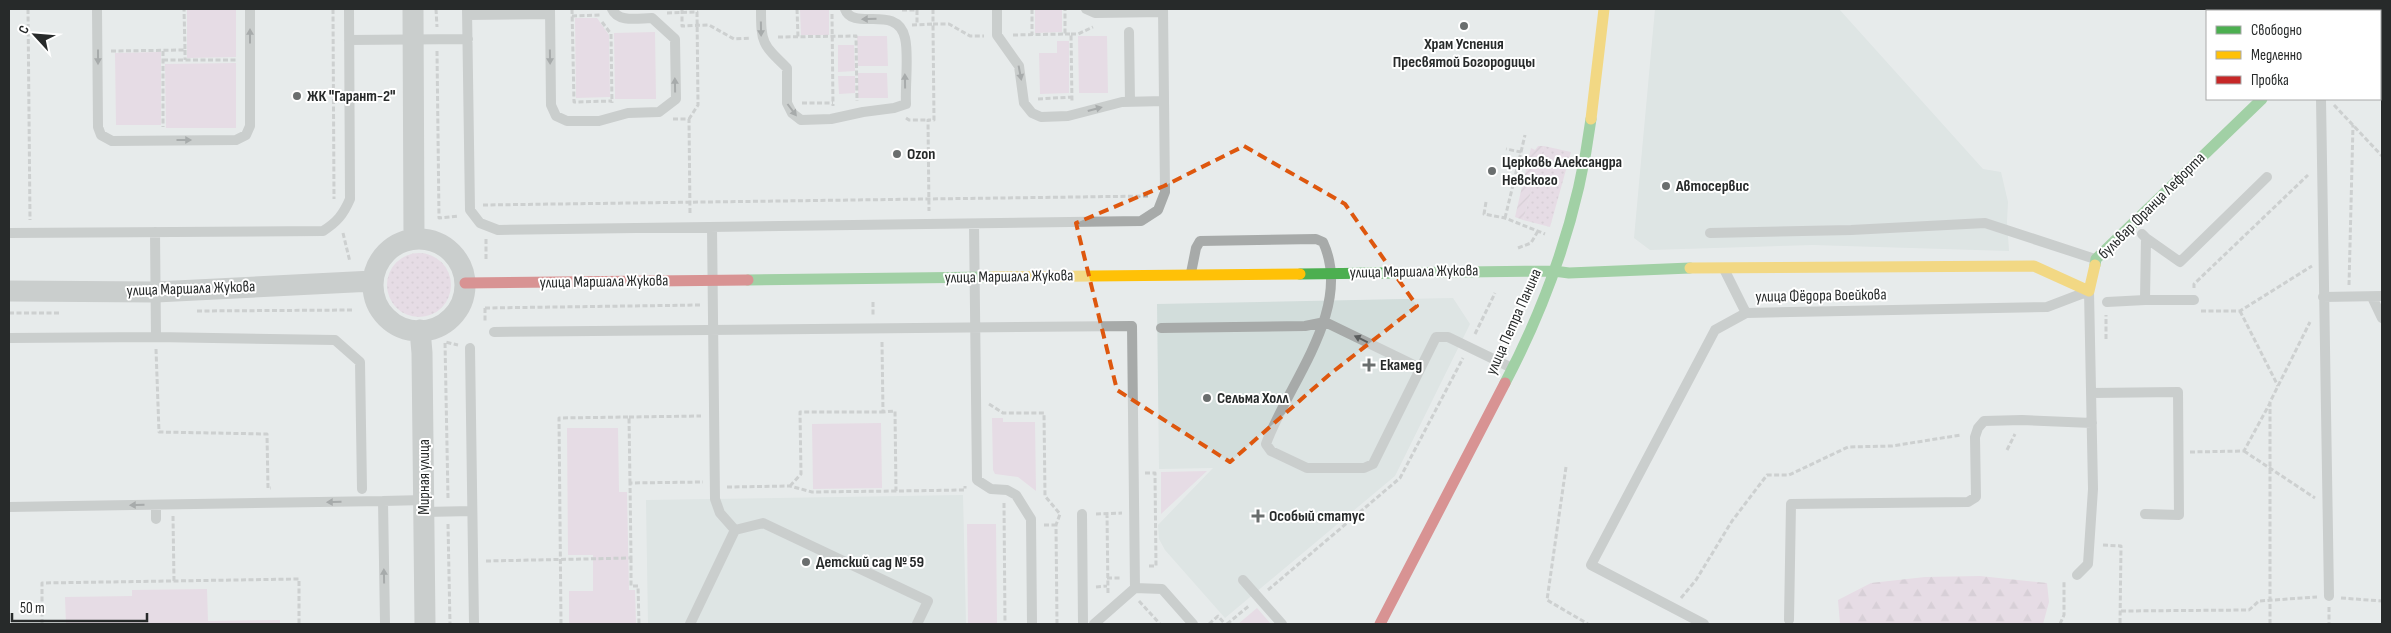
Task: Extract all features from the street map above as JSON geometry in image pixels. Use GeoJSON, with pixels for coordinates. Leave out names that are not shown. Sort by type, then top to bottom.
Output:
{"type":"FeatureCollection","features":[{"type":"Feature","properties":{"kind":"street"},"geometry":{"type":"LineString","coordinates":[[413,9],[414,240]]}},
{"type":"Feature","properties":{"kind":"street","name":"улица Петра Панина"},"geometry":{"type":"LineString","coordinates":[[1380,624],[1526,343],[1554,271],[1564,242],[1587,148],[1604,9]]}},
{"type":"Feature","properties":{"kind":"street","name":"бульвар Франца Лефорта"},"geometry":{"type":"LineString","coordinates":[[2089,291],[2096,259],[2261,100]]}},
{"type":"Feature","properties":{"kind":"street"},"geometry":{"type":"LineString","coordinates":[[414,240],[432,241],[447,249],[459,263],[465,283],[461,302],[452,316],[437,326],[420,330],[402,327],[387,318],[377,303],[374,281],[378,264],[386,253],[401,243],[414,240]]}},
{"type":"Feature","properties":{"kind":"street","name":"улица Маршала Жукова"},"geometry":{"type":"LineString","coordinates":[[465,283],[1332,273],[1554,271],[1569,273],[1722,267],[1989,265],[2034,266],[2089,291]]}},
{"type":"Feature","properties":{"kind":"street","name":"улица Маршала Жукова"},"geometry":{"type":"LineString","coordinates":[[9,291],[156,292],[374,281]]}},
{"type":"Feature","properties":{"kind":"street","name":"Мирная улица"},"geometry":{"type":"LineString","coordinates":[[420,330],[422,353],[425,624]]}},
{"type":"Feature","properties":{"kind":"lane"},"geometry":{"type":"LineString","coordinates":[[97,9],[98,127],[101,135],[112,141],[236,140],[246,135],[250,126],[250,9]]}},
{"type":"Feature","properties":{"kind":"lane"},"geometry":{"type":"LineString","coordinates":[[9,233],[323,231],[340,220],[350,199],[349,9]]}},
{"type":"Feature","properties":{"kind":"lane"},"geometry":{"type":"LineString","coordinates":[[761,9],[761,38],[766,48],[787,68],[787,103],[792,113],[801,120],[833,119],[894,108],[906,104],[905,37],[897,25],[887,18],[859,19],[851,16],[844,9]]}},
{"type":"Feature","properties":{"kind":"lane"},"geometry":{"type":"LineString","coordinates":[[997,9],[998,35],[1019,66],[1024,103],[1032,113],[1041,117],[1072,116],[1130,102],[1164,101]]}},
{"type":"Feature","properties":{"kind":"lane"},"geometry":{"type":"LineString","coordinates":[[614,12],[622,19],[652,18],[675,40],[676,99],[659,112],[628,112],[599,120],[567,121],[556,116],[551,105],[550,11],[467,12],[470,205],[474,216],[480,223],[498,230],[1141,221],[1158,210],[1164,196],[1163,11],[1095,13],[1086,9]]}},
{"type":"Feature","properties":{"kind":"lane"},"geometry":{"type":"LineString","coordinates":[[1129,32],[1130,102]]}},
{"type":"Feature","properties":{"kind":"lane"},"geometry":{"type":"LineString","coordinates":[[349,40],[468,39]]}},
{"type":"Feature","properties":{"kind":"lane"},"geometry":{"type":"LineString","coordinates":[[2326,100],[2322,162],[2329,596]]}},
{"type":"Feature","properties":{"kind":"lane"},"geometry":{"type":"LineString","coordinates":[[2134,223],[2146,238],[2180,262],[2267,176]]}},
{"type":"Feature","properties":{"kind":"lane"},"geometry":{"type":"LineString","coordinates":[[1710,233],[1851,230],[1985,223],[2096,259]]}},
{"type":"Feature","properties":{"kind":"lane"},"geometry":{"type":"LineString","coordinates":[[974,224],[977,480],[990,488],[1004,490],[1016,495],[1030,519],[1032,624]]}},
{"type":"Feature","properties":{"kind":"lane"},"geometry":{"type":"LineString","coordinates":[[712,227],[715,499],[720,513],[735,530]]}},
{"type":"Feature","properties":{"kind":"lane"},"geometry":{"type":"LineString","coordinates":[[155,232],[156,337]]}},
{"type":"Feature","properties":{"kind":"lane"},"geometry":{"type":"LineString","coordinates":[[2145,300],[2146,238]]}},
{"type":"Feature","properties":{"kind":"lane"},"geometry":{"type":"LineString","coordinates":[[1190,275],[1196,248],[1200,241],[1320,240],[1324,245],[1332,273],[1325,322],[1266,444],[1267,447],[1278,454],[1307,468],[1369,467],[1376,459],[1436,337],[1442,336],[1513,369]]}},
{"type":"Feature","properties":{"kind":"lane"},"geometry":{"type":"LineString","coordinates":[[1722,267],[1746,313]]}},
{"type":"Feature","properties":{"kind":"lane"},"geometry":{"type":"LineString","coordinates":[[2077,575],[2088,564],[2093,489],[2089,291]]}},
{"type":"Feature","properties":{"kind":"lane","name":"улица Фёдора Воейкова"},"geometry":{"type":"LineString","coordinates":[[1704,624],[1592,565],[1715,330],[1746,313],[2047,307],[2089,291]]}},
{"type":"Feature","properties":{"kind":"lane"},"geometry":{"type":"LineString","coordinates":[[2323,297],[2377,296],[2382,318]]}},
{"type":"Feature","properties":{"kind":"lane"},"geometry":{"type":"LineString","coordinates":[[2107,302],[2194,300]]}},
{"type":"Feature","properties":{"kind":"lane"},"geometry":{"type":"LineString","coordinates":[[1160,328],[1306,326],[1325,322],[1420,368]]}},
{"type":"Feature","properties":{"kind":"lane"},"geometry":{"type":"LineString","coordinates":[[494,332],[1132,326],[1135,566],[1133,590]]}},
{"type":"Feature","properties":{"kind":"lane"},"geometry":{"type":"LineString","coordinates":[[9,338],[156,337],[335,340],[360,362],[362,489]]}},
{"type":"Feature","properties":{"kind":"lane"},"geometry":{"type":"LineString","coordinates":[[470,348],[474,624]]}},
{"type":"Feature","properties":{"kind":"lane"},"geometry":{"type":"LineString","coordinates":[[2091,393],[2178,392],[2179,515],[2146,514]]}},
{"type":"Feature","properties":{"kind":"lane"},"geometry":{"type":"LineString","coordinates":[[1789,620],[1791,504],[1968,502],[1976,497],[1975,437],[1978,428],[1984,421],[2022,420],[2092,423]]}},
{"type":"Feature","properties":{"kind":"lane"},"geometry":{"type":"LineString","coordinates":[[9,507],[424,499],[448,512],[472,511]]}},
{"type":"Feature","properties":{"kind":"lane"},"geometry":{"type":"LineString","coordinates":[[383,501],[385,624]]}},
{"type":"Feature","properties":{"kind":"lane"},"geometry":{"type":"LineString","coordinates":[[156,505],[156,519]]}},
{"type":"Feature","properties":{"kind":"lane"},"geometry":{"type":"LineString","coordinates":[[1082,514],[1083,624]]}},
{"type":"Feature","properties":{"kind":"lane"},"geometry":{"type":"LineString","coordinates":[[735,530],[763,523],[928,602],[917,624]]}},
{"type":"Feature","properties":{"kind":"lane"},"geometry":{"type":"LineString","coordinates":[[690,624],[735,530]]}},
{"type":"Feature","properties":{"kind":"lane"},"geometry":{"type":"LineString","coordinates":[[1243,580],[1282,624]]}},
{"type":"Feature","properties":{"kind":"lane"},"geometry":{"type":"LineString","coordinates":[[1094,624],[1133,590],[1162,589],[1194,624]]}},
{"type":"Feature","properties":{"kind":"path"},"geometry":{"type":"LineString","coordinates":[[28,9],[30,233]]}},
{"type":"Feature","properties":{"kind":"path"},"geometry":{"type":"LineString","coordinates":[[184,9],[185,60]]}},
{"type":"Feature","properties":{"kind":"path"},"geometry":{"type":"LineString","coordinates":[[333,9],[334,200]]}},
{"type":"Feature","properties":{"kind":"path"},"geometry":{"type":"LineString","coordinates":[[436,9],[439,218],[474,216]]}},
{"type":"Feature","properties":{"kind":"path"},"geometry":{"type":"LineString","coordinates":[[572,9],[574,102],[612,101]]}},
{"type":"Feature","properties":{"kind":"path"},"geometry":{"type":"LineString","coordinates":[[798,9],[798,37]]}},
{"type":"Feature","properties":{"kind":"path"},"geometry":{"type":"LineString","coordinates":[[832,9],[833,119]]}},
{"type":"Feature","properties":{"kind":"path"},"geometry":{"type":"LineString","coordinates":[[916,9],[917,24]]}},
{"type":"Feature","properties":{"kind":"path"},"geometry":{"type":"LineString","coordinates":[[929,224],[928,120],[934,120],[933,9]]}},
{"type":"Feature","properties":{"kind":"path"},"geometry":{"type":"LineString","coordinates":[[1032,9],[1032,35],[1078,34]]}},
{"type":"Feature","properties":{"kind":"path"},"geometry":{"type":"LineString","coordinates":[[1065,9],[1065,34]]}},
{"type":"Feature","properties":{"kind":"path"},"geometry":{"type":"LineString","coordinates":[[572,16],[614,12]]}},
{"type":"Feature","properties":{"kind":"path"},"geometry":{"type":"LineString","coordinates":[[897,25],[949,24],[970,36]]}},
{"type":"Feature","properties":{"kind":"path"},"geometry":{"type":"LineString","coordinates":[[611,34],[612,117]]}},
{"type":"Feature","properties":{"kind":"path"},"geometry":{"type":"LineString","coordinates":[[1071,34],[1072,116]]}},
{"type":"Feature","properties":{"kind":"path"},"geometry":{"type":"LineString","coordinates":[[856,36],[857,107]]}},
{"type":"Feature","properties":{"kind":"path"},"geometry":{"type":"LineString","coordinates":[[98,51],[185,50]]}},
{"type":"Feature","properties":{"kind":"path"},"geometry":{"type":"LineString","coordinates":[[163,51],[164,140]]}},
{"type":"Feature","properties":{"kind":"path"},"geometry":{"type":"LineString","coordinates":[[163,60],[250,60]]}},
{"type":"Feature","properties":{"kind":"path"},"geometry":{"type":"LineString","coordinates":[[1027,107],[1040,98],[1072,98]]}},
{"type":"Feature","properties":{"kind":"path"},"geometry":{"type":"LineString","coordinates":[[2326,100],[2382,156]]}},
{"type":"Feature","properties":{"kind":"path"},"geometry":{"type":"LineString","coordinates":[[787,103],[842,102]]}},
{"type":"Feature","properties":{"kind":"path"},"geometry":{"type":"LineString","coordinates":[[659,112],[659,120],[689,119],[690,228]]}},
{"type":"Feature","properties":{"kind":"path"},"geometry":{"type":"LineString","coordinates":[[2349,297],[2353,125]]}},
{"type":"Feature","properties":{"kind":"path"},"geometry":{"type":"LineString","coordinates":[[1506,218],[1525,136]]}},
{"type":"Feature","properties":{"kind":"path"},"geometry":{"type":"LineString","coordinates":[[1506,149],[1521,152]]}},
{"type":"Feature","properties":{"kind":"path"},"geometry":{"type":"LineString","coordinates":[[2322,162],[2194,284],[2194,311],[2240,311],[2323,258]]}},
{"type":"Feature","properties":{"kind":"path"},"geometry":{"type":"LineString","coordinates":[[470,205],[1164,196]]}},
{"type":"Feature","properties":{"kind":"path"},"geometry":{"type":"LineString","coordinates":[[1486,202],[1484,214],[1506,218],[1564,242]]}},
{"type":"Feature","properties":{"kind":"path"},"geometry":{"type":"LineString","coordinates":[[340,220],[350,262]]}},
{"type":"Feature","properties":{"kind":"path"},"geometry":{"type":"LineString","coordinates":[[486,226],[486,266]]}},
{"type":"Feature","properties":{"kind":"path"},"geometry":{"type":"LineString","coordinates":[[1510,248],[1531,243],[1538,231]]}},
{"type":"Feature","properties":{"kind":"path"},"geometry":{"type":"LineString","coordinates":[[2244,451],[2323,297]]}},
{"type":"Feature","properties":{"kind":"path"},"geometry":{"type":"LineString","coordinates":[[485,308],[703,305]]}},
{"type":"Feature","properties":{"kind":"path"},"geometry":{"type":"LineString","coordinates":[[2240,311],[2278,386]]}},
{"type":"Feature","properties":{"kind":"path"},"geometry":{"type":"LineString","coordinates":[[156,337],[159,432],[268,434],[268,488],[278,488]]}},
{"type":"Feature","properties":{"kind":"path"},"geometry":{"type":"LineString","coordinates":[[445,342],[450,624]]}},
{"type":"Feature","properties":{"kind":"path"},"geometry":{"type":"LineString","coordinates":[[882,342],[883,412]]}},
{"type":"Feature","properties":{"kind":"path"},"geometry":{"type":"LineString","coordinates":[[2270,402],[2270,624]]}},
{"type":"Feature","properties":{"kind":"path"},"geometry":{"type":"LineString","coordinates":[[790,486],[801,474],[800,412],[895,411],[896,491]]}},
{"type":"Feature","properties":{"kind":"path"},"geometry":{"type":"LineString","coordinates":[[1004,413],[1044,412],[1045,496],[1060,514],[1056,525],[1057,624]]}},
{"type":"Feature","properties":{"kind":"path"},"geometry":{"type":"LineString","coordinates":[[562,624],[559,418],[714,416]]}},
{"type":"Feature","properties":{"kind":"path"},"geometry":{"type":"LineString","coordinates":[[629,417],[631,586],[638,586],[639,624]]}},
{"type":"Feature","properties":{"kind":"path"},"geometry":{"type":"LineString","coordinates":[[2179,452],[2244,451],[2327,506]]}},
{"type":"Feature","properties":{"kind":"path"},"geometry":{"type":"LineString","coordinates":[[1566,467],[1547,600],[1588,624]]}},
{"type":"Feature","properties":{"kind":"path"},"geometry":{"type":"LineString","coordinates":[[1133,473],[1155,473],[1156,510],[1156,566],[1135,566]]}},
{"type":"Feature","properties":{"kind":"path"},"geometry":{"type":"LineString","coordinates":[[726,482],[726,487],[790,486],[812,492],[965,490],[964,480]]}},
{"type":"Feature","properties":{"kind":"path"},"geometry":{"type":"LineString","coordinates":[[630,483],[715,482]]}},
{"type":"Feature","properties":{"kind":"path"},"geometry":{"type":"LineString","coordinates":[[424,499],[448,485],[472,484]]}},
{"type":"Feature","properties":{"kind":"path"},"geometry":{"type":"LineString","coordinates":[[1004,490],[1006,624]]}},
{"type":"Feature","properties":{"kind":"path"},"geometry":{"type":"LineString","coordinates":[[173,504],[174,581]]}},
{"type":"Feature","properties":{"kind":"path"},"geometry":{"type":"LineString","coordinates":[[1106,514],[1108,612]]}},
{"type":"Feature","properties":{"kind":"path"},"geometry":{"type":"LineString","coordinates":[[2120,624],[2121,546]]}},
{"type":"Feature","properties":{"kind":"path"},"geometry":{"type":"LineString","coordinates":[[473,561],[631,558]]}},
{"type":"Feature","properties":{"kind":"path"},"geometry":{"type":"LineString","coordinates":[[2060,624],[2064,615],[2064,580],[2088,564]]}},
{"type":"Feature","properties":{"kind":"path"},"geometry":{"type":"LineString","coordinates":[[42,624],[42,583],[299,579],[299,624]]}},
{"type":"Feature","properties":{"kind":"path"},"geometry":{"type":"LineString","coordinates":[[1133,590],[1160,624]]}},
{"type":"Feature","properties":{"kind":"path"},"geometry":{"type":"LineString","coordinates":[[2121,611],[2248,610],[2258,601],[2329,596],[2382,601]]}},
{"type":"Feature","properties":{"kind":"path"},"geometry":{"type":"LineString","coordinates":[[1208,624],[1218,616],[1225,624]]}},
{"type":"Feature","properties":{"kind":"highlighted area"},"geometry":{"type":"Polygon","coordinates":[[[1244,146],[1345,204],[1417,306],[1330,374],[1230,462],[1117,390],[1076,223],[1164,186],[1244,146]]]}},
{"type":"Feature","properties":{"kind":"shaded area"},"geometry":{"type":"Polygon","coordinates":[[[1655,9],[1839,9],[1983,169],[2001,172],[2008,202],[2009,251],[1813,245],[1650,250],[1634,238],[1655,9]]]}},
{"type":"Feature","properties":{"kind":"shaded area"},"geometry":{"type":"Polygon","coordinates":[[[1453,298],[1470,324],[1395,476],[1225,618],[1165,550],[1159,539],[1158,525],[1213,468],[1159,469],[1157,304],[1453,298]]]}},
{"type":"Feature","properties":{"kind":"shaded area","name":"Детский сад № 59"},"geometry":{"type":"Polygon","coordinates":[[[963,495],[966,624],[648,624],[646,500],[963,495]]]}},
{"type":"Feature","properties":{"kind":"green space"},"geometry":{"type":"Polygon","coordinates":[[[187,9],[236,9],[236,57],[187,58],[187,9]]]}},
{"type":"Feature","properties":{"kind":"green space"},"geometry":{"type":"Polygon","coordinates":[[[800,9],[829,9],[829,35],[801,35],[800,9]]]}},
{"type":"Feature","properties":{"kind":"green space"},"geometry":{"type":"Polygon","coordinates":[[[1035,9],[1062,9],[1062,32],[1035,33],[1035,9]]]}},
{"type":"Feature","properties":{"kind":"green space"},"geometry":{"type":"Polygon","coordinates":[[[575,18],[597,18],[609,35],[610,97],[576,98],[575,18]]]}},
{"type":"Feature","properties":{"kind":"green space"},"geometry":{"type":"Polygon","coordinates":[[[655,32],[656,99],[615,99],[614,33],[655,32]]]}},
{"type":"Feature","properties":{"kind":"green space"},"geometry":{"type":"Polygon","coordinates":[[[857,36],[887,36],[888,66],[858,66],[857,36]]]}},
{"type":"Feature","properties":{"kind":"green space"},"geometry":{"type":"Polygon","coordinates":[[[1078,36],[1107,36],[1108,93],[1079,93],[1078,36]]]}},
{"type":"Feature","properties":{"kind":"green space"},"geometry":{"type":"Polygon","coordinates":[[[1057,41],[1069,41],[1069,93],[1040,94],[1039,53],[1057,53],[1057,41]]]}},
{"type":"Feature","properties":{"kind":"green space"},"geometry":{"type":"Polygon","coordinates":[[[838,45],[854,45],[855,71],[838,72],[838,45]]]}},
{"type":"Feature","properties":{"kind":"green space"},"geometry":{"type":"Polygon","coordinates":[[[161,52],[161,125],[116,125],[115,53],[161,52]]]}},
{"type":"Feature","properties":{"kind":"green space"},"geometry":{"type":"Polygon","coordinates":[[[236,63],[236,128],[166,128],[165,64],[236,63]]]}},
{"type":"Feature","properties":{"kind":"green space"},"geometry":{"type":"Polygon","coordinates":[[[858,73],[887,73],[888,98],[858,98],[858,73]]]}},
{"type":"Feature","properties":{"kind":"green space"},"geometry":{"type":"Polygon","coordinates":[[[838,76],[855,76],[855,93],[839,94],[838,76]]]}},
{"type":"Feature","properties":{"kind":"green space"},"geometry":{"type":"Polygon","coordinates":[[[1538,146],[1544,146],[1523,220],[1515,217],[1531,148],[1535,150],[1538,146]]]}},
{"type":"Feature","properties":{"kind":"green space"},"geometry":{"type":"Polygon","coordinates":[[[1544,146],[1571,152],[1550,227],[1523,220],[1544,146]]]}},
{"type":"Feature","properties":{"kind":"green space"},"geometry":{"type":"Polygon","coordinates":[[[419,253],[437,259],[445,267],[451,285],[445,303],[437,311],[419,317],[401,311],[393,303],[387,285],[393,267],[401,259],[419,253]]]}},
{"type":"Feature","properties":{"kind":"green space"},"geometry":{"type":"Polygon","coordinates":[[[992,418],[1003,418],[1003,422],[1035,422],[1036,491],[1018,477],[995,474],[993,470],[992,418]]]}},
{"type":"Feature","properties":{"kind":"green space"},"geometry":{"type":"Polygon","coordinates":[[[881,423],[882,488],[813,489],[812,424],[881,423]]]}},
{"type":"Feature","properties":{"kind":"green space"},"geometry":{"type":"Polygon","coordinates":[[[567,428],[618,428],[619,492],[627,492],[629,590],[635,590],[636,624],[569,624],[569,591],[593,591],[593,555],[568,555],[567,428]]]}},
{"type":"Feature","properties":{"kind":"green space"},"geometry":{"type":"Polygon","coordinates":[[[1207,471],[1161,514],[1161,472],[1207,471]]]}},
{"type":"Feature","properties":{"kind":"green space"},"geometry":{"type":"Polygon","coordinates":[[[967,524],[996,524],[997,624],[968,624],[967,524]]]}},
{"type":"Feature","properties":{"kind":"green space"},"geometry":{"type":"Polygon","coordinates":[[[1980,576],[2047,583],[2049,602],[2043,624],[1840,624],[1838,600],[1871,583],[1925,577],[1980,576]]]}},
{"type":"Feature","properties":{"kind":"green space"},"geometry":{"type":"Polygon","coordinates":[[[207,589],[208,621],[280,620],[280,624],[66,624],[65,597],[132,596],[132,590],[207,589]]]}},
{"type":"Feature","properties":{"kind":"green space"},"geometry":{"type":"Polygon","coordinates":[[[1257,608],[1271,624],[1238,624],[1257,608]]]}},
{"type":"Feature","properties":{"kind":"traffic: fast"},"geometry":{"type":"LineString","coordinates":[[2095,265],[2096,259],[2261,100]]}},
{"type":"Feature","properties":{"kind":"traffic: fast"},"geometry":{"type":"LineString","coordinates":[[1505,383],[1535,320],[1560,255],[1579,188],[1591,119]]}},
{"type":"Feature","properties":{"kind":"traffic: fast"},"geometry":{"type":"LineString","coordinates":[[1300,274],[1554,271],[1569,273],[1690,268]]}},
{"type":"Feature","properties":{"kind":"traffic: fast"},"geometry":{"type":"LineString","coordinates":[[748,280],[991,277]]}},
{"type":"Feature","properties":{"kind":"traffic: slow"},"geometry":{"type":"LineString","coordinates":[[1591,119],[1604,9]]}},
{"type":"Feature","properties":{"kind":"traffic: slow"},"geometry":{"type":"LineString","coordinates":[[1690,268],[2034,266],[2089,291],[2095,265]]}},
{"type":"Feature","properties":{"kind":"traffic: slow"},"geometry":{"type":"LineString","coordinates":[[991,277],[1300,274]]}},
{"type":"Feature","properties":{"kind":"traffic: jam"},"geometry":{"type":"LineString","coordinates":[[465,283],[748,280]]}},
{"type":"Feature","properties":{"kind":"traffic: jam"},"geometry":{"type":"LineString","coordinates":[[1380,624],[1505,383]]}},
{"type":"Feature","properties":{"kind":"place","name":"Храм Успения Пресвятой Богородицы"},"geometry":{"type":"Point","coordinates":[1464,26]}},
{"type":"Feature","properties":{"kind":"place","name":"ЖК \"Гарант-2\""},"geometry":{"type":"Point","coordinates":[297,96]}},
{"type":"Feature","properties":{"kind":"place","name":"Ozon"},"geometry":{"type":"Point","coordinates":[897,154]}},
{"type":"Feature","properties":{"kind":"place","name":"Церковь Александра Невского"},"geometry":{"type":"Point","coordinates":[1492,171]}},
{"type":"Feature","properties":{"kind":"place","name":"Автосервис"},"geometry":{"type":"Point","coordinates":[1666,186]}},
{"type":"Feature","properties":{"kind":"place","name":"Екамед"},"geometry":{"type":"Point","coordinates":[1369,365]}},
{"type":"Feature","properties":{"kind":"place","name":"Сельма Холл"},"geometry":{"type":"Point","coordinates":[1207,398]}},
{"type":"Feature","properties":{"kind":"place","name":"Особый статус"},"geometry":{"type":"Point","coordinates":[1258,516]}},
{"type":"Feature","properties":{"kind":"place","name":"Детский сад № 59"},"geometry":{"type":"Point","coordinates":[806,562]}}]}
